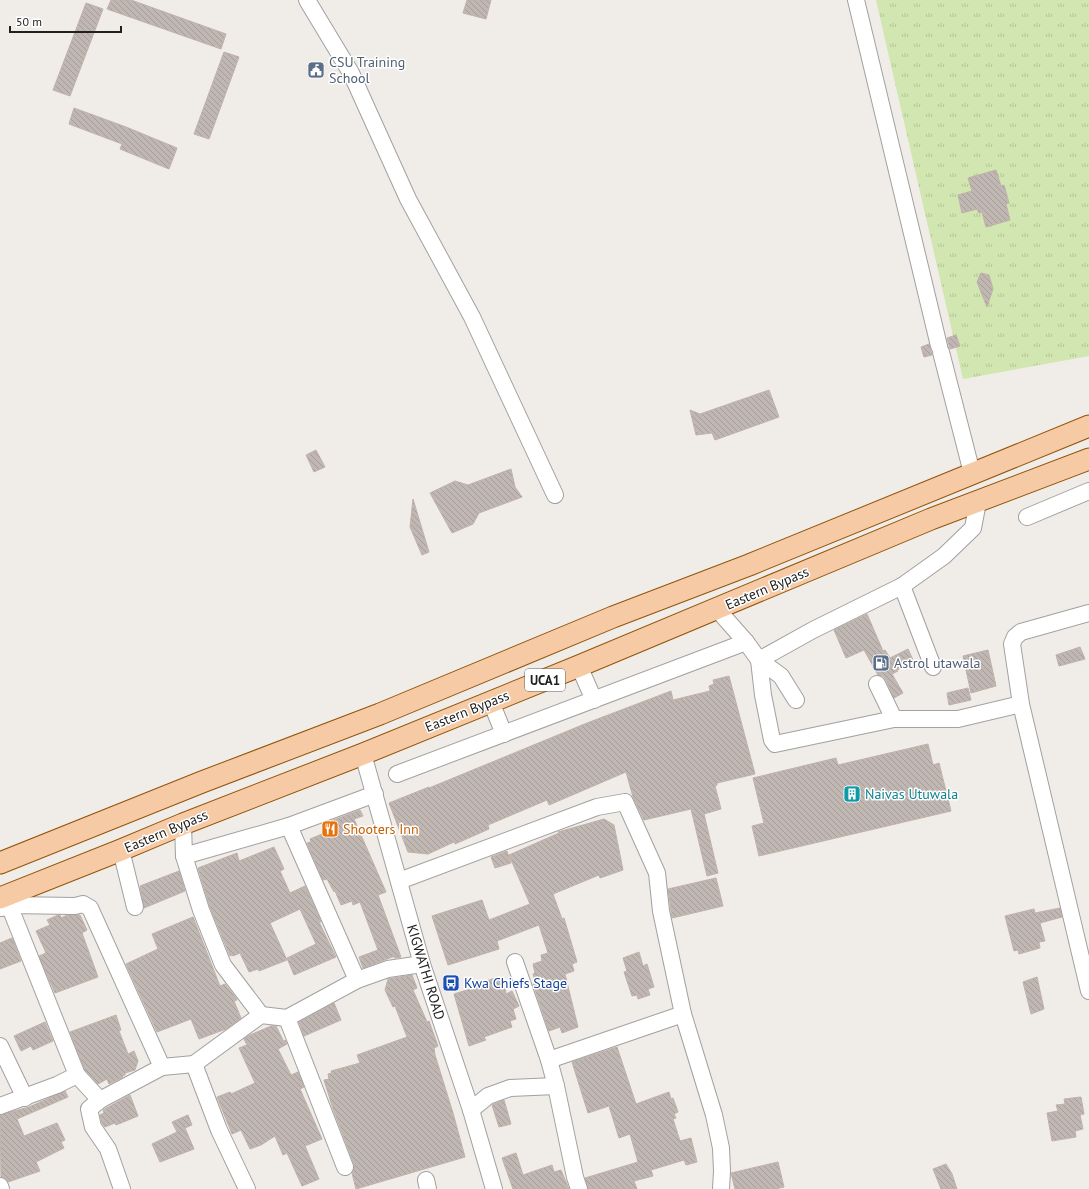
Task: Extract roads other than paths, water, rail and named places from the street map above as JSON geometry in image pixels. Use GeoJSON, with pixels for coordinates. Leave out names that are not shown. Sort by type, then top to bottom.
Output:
{"type":"FeatureCollection","features":[{"type":"Feature","properties":{"kind":"main road","name":"Eastern Bypass"},"geometry":{"type":"LineString","coordinates":[[0,863],[202,782],[380,714],[613,617],[748,565],[1089,426]]}},
{"type":"Feature","properties":{"kind":"main road","name":"Eastern Bypass"},"geometry":{"type":"LineString","coordinates":[[7,901],[183,824],[363,754],[491,702],[924,522],[1089,459]]}},
{"type":"Feature","properties":{"kind":"street"},"geometry":{"type":"LineString","coordinates":[[307,0],[351,73],[408,199],[472,317],[555,495]]}},
{"type":"Feature","properties":{"kind":"street"},"geometry":{"type":"LineString","coordinates":[[856,0],[940,349],[972,473]]}},
{"type":"Feature","properties":{"kind":"street"},"geometry":{"type":"LineString","coordinates":[[1027,517],[1089,491]]}},
{"type":"Feature","properties":{"kind":"street"},"geometry":{"type":"LineString","coordinates":[[759,660],[813,630],[902,586],[944,556],[973,528],[978,502]]}},
{"type":"Feature","properties":{"kind":"street"},"geometry":{"type":"LineString","coordinates":[[902,586],[933,667]]}},
{"type":"Feature","properties":{"kind":"street"},"geometry":{"type":"LineString","coordinates":[[717,609],[746,642],[759,660],[781,676],[796,700]]}},
{"type":"Feature","properties":{"kind":"street"},"geometry":{"type":"LineString","coordinates":[[1089,613],[1021,632],[1015,637],[1012,644],[1021,704],[1089,991]]}},
{"type":"Feature","properties":{"kind":"street"},"geometry":{"type":"LineString","coordinates":[[397,774],[746,642]]}},
{"type":"Feature","properties":{"kind":"street"},"geometry":{"type":"LineString","coordinates":[[759,660],[763,695],[772,740],[775,744],[894,719],[958,719],[1021,704]]}},
{"type":"Feature","properties":{"kind":"street"},"geometry":{"type":"LineString","coordinates":[[579,666],[594,700]]}},
{"type":"Feature","properties":{"kind":"street"},"geometry":{"type":"LineString","coordinates":[[877,684],[894,719]]}},
{"type":"Feature","properties":{"kind":"street"},"geometry":{"type":"LineString","coordinates":[[491,702],[504,734]]}},
{"type":"Feature","properties":{"kind":"street","name":"KIGWATHI ROAD"},"geometry":{"type":"LineString","coordinates":[[363,754],[422,964],[470,1110],[494,1189]]}},
{"type":"Feature","properties":{"kind":"street"},"geometry":{"type":"LineString","coordinates":[[184,856],[289,826],[375,794]]}},
{"type":"Feature","properties":{"kind":"street"},"geometry":{"type":"LineString","coordinates":[[399,881],[598,807],[625,802],[657,873],[661,911],[683,1014],[715,1122],[721,1148],[721,1189]]}},
{"type":"Feature","properties":{"kind":"street"},"geometry":{"type":"LineString","coordinates":[[183,824],[184,856],[202,910],[223,965],[261,1015]]}},
{"type":"Feature","properties":{"kind":"street"},"geometry":{"type":"LineString","coordinates":[[289,826],[357,980]]}},
{"type":"Feature","properties":{"kind":"street"},"geometry":{"type":"LineString","coordinates":[[121,850],[135,907]]}},
{"type":"Feature","properties":{"kind":"street"},"geometry":{"type":"LineString","coordinates":[[100,1100],[77,1075],[7,901],[75,906],[83,904],[90,908],[162,1067]]}},
{"type":"Feature","properties":{"kind":"street"},"geometry":{"type":"LineString","coordinates":[[516,962],[549,1060],[579,1189]]}},
{"type":"Feature","properties":{"kind":"street"},"geometry":{"type":"LineString","coordinates":[[122,1189],[108,1149],[93,1127],[89,1109],[100,1100],[162,1067],[194,1064],[261,1015],[287,1018],[357,980],[388,969],[422,964]]}},
{"type":"Feature","properties":{"kind":"street"},"geometry":{"type":"LineString","coordinates":[[549,1060],[683,1014]]}},
{"type":"Feature","properties":{"kind":"street"},"geometry":{"type":"LineString","coordinates":[[287,1018],[346,1167]]}},
{"type":"Feature","properties":{"kind":"street"},"geometry":{"type":"LineString","coordinates":[[0,1046],[25,1098]]}},
{"type":"Feature","properties":{"kind":"street"},"geometry":{"type":"LineString","coordinates":[[194,1064],[219,1130],[247,1189]]}},
{"type":"Feature","properties":{"kind":"street"},"geometry":{"type":"LineString","coordinates":[[0,1106],[58,1085],[77,1075]]}},
{"type":"Feature","properties":{"kind":"street"},"geometry":{"type":"LineString","coordinates":[[470,1110],[488,1096],[510,1088],[556,1086]]}},
{"type":"Feature","properties":{"kind":"place","name":"CSU Training School"},"geometry":{"type":"Point","coordinates":[316,70]}},
{"type":"Feature","properties":{"kind":"place","name":"Astrol utawala"},"geometry":{"type":"Point","coordinates":[881,663]}},
{"type":"Feature","properties":{"kind":"place","name":"Naivas Utuwala"},"geometry":{"type":"Point","coordinates":[852,794]}},
{"type":"Feature","properties":{"kind":"place","name":"Shooters Inn"},"geometry":{"type":"Point","coordinates":[330,829]}},
{"type":"Feature","properties":{"kind":"place","name":"Kwa Chiefs Stage"},"geometry":{"type":"Point","coordinates":[451,983]}}]}
